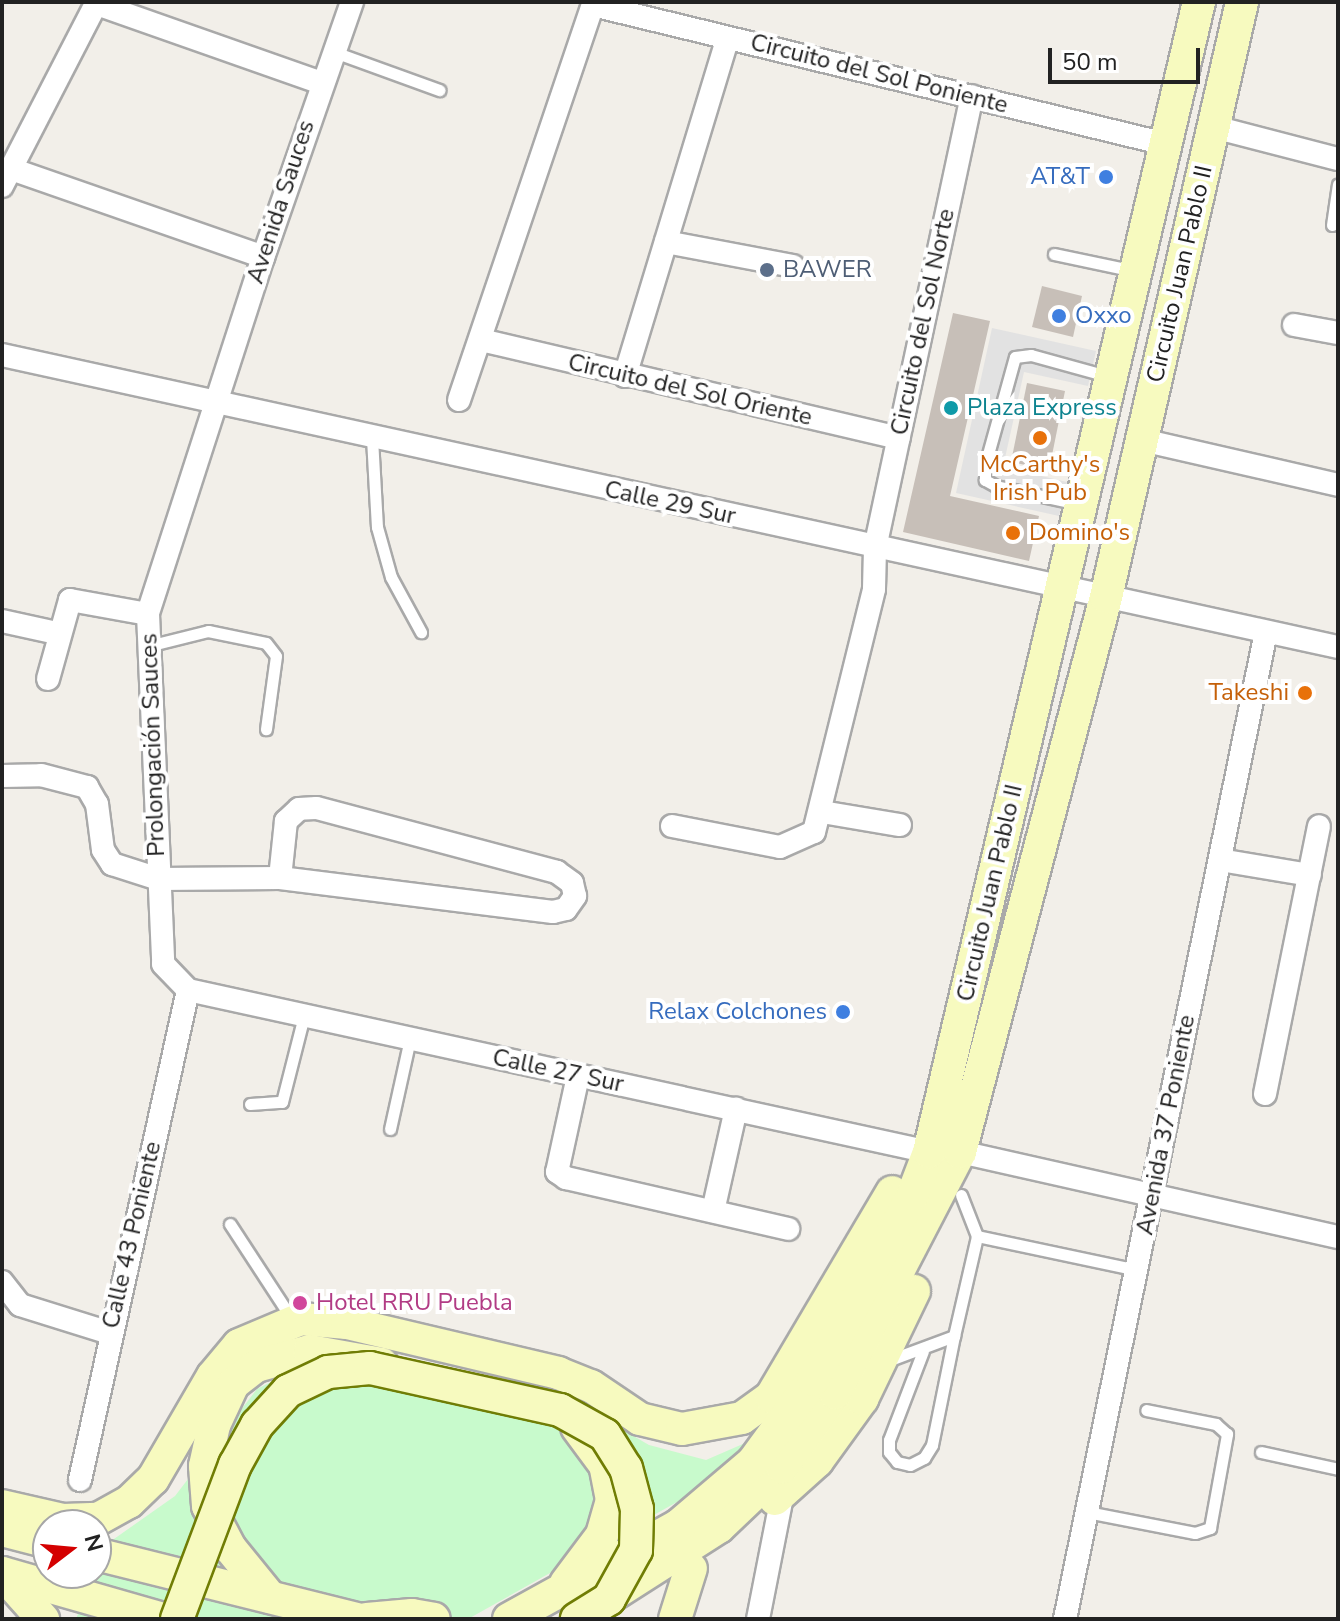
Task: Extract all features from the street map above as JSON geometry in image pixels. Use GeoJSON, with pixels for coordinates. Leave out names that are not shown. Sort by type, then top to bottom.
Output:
{"type":"FeatureCollection","features":[{"type":"Feature","properties":{"kind":"main road","name":"Circuito Juan Pablo II"},"geometry":{"type":"LineString","coordinates":[[944,1152],[1062,588],[1199,2]]}},
{"type":"Feature","properties":{"kind":"main road","name":"Circuito Juan Pablo II"},"geometry":{"type":"LineString","coordinates":[[509,1619],[569,1610],[679,1525],[753,1462],[813,1380],[944,1152],[1106,597],[1242,2]]}},
{"type":"Feature","properties":{"kind":"main road"},"geometry":{"type":"LineString","coordinates":[[2,1506],[63,1520],[98,1519],[129,1502],[153,1479],[213,1376],[239,1345],[293,1320],[347,1323],[558,1373],[591,1386],[640,1419],[682,1429],[713,1427],[742,1418],[771,1397],[899,1180],[944,1152],[961,1195],[862,1399],[817,1461],[783,1492],[691,1568],[616,1619]]}},
{"type":"Feature","properties":{"kind":"main road"},"geometry":{"type":"LineString","coordinates":[[270,1597],[230,1548],[208,1506],[205,1466],[214,1425],[233,1384],[256,1366],[310,1351],[540,1402],[586,1433],[605,1465],[612,1500],[602,1535],[569,1610]]}},
{"type":"Feature","properties":{"kind":"main road"},"geometry":{"type":"LineString","coordinates":[[177,1619],[235,1465],[257,1425],[288,1391],[328,1372],[370,1368],[560,1410],[605,1435],[626,1468],[637,1509],[636,1550],[609,1599],[569,1610]]}},
{"type":"Feature","properties":{"kind":"main road"},"geometry":{"type":"LineString","coordinates":[[2,1530],[32,1538]]}},
{"type":"Feature","properties":{"kind":"main road"},"geometry":{"type":"LineString","coordinates":[[112,1558],[357,1619]]}},
{"type":"Feature","properties":{"kind":"main road"},"geometry":{"type":"LineString","coordinates":[[675,1619],[691,1568]]}},
{"type":"Feature","properties":{"kind":"main road"},"geometry":{"type":"LineString","coordinates":[[2,1573],[43,1619]]}},
{"type":"Feature","properties":{"kind":"main road"},"geometry":{"type":"LineString","coordinates":[[2,1573],[164,1619]]}},
{"type":"Feature","properties":{"kind":"main road"},"geometry":{"type":"LineString","coordinates":[[367,1619],[423,1617]]}},
{"type":"Feature","properties":{"kind":"street","name":"Avenida Sauces"},"geometry":{"type":"LineString","coordinates":[[215,404],[321,83],[337,53],[352,2]]}},
{"type":"Feature","properties":{"kind":"street"},"geometry":{"type":"LineString","coordinates":[[263,257],[7,177],[97,3],[321,83]]}},
{"type":"Feature","properties":{"kind":"street","name":"Circuito del Sol Poniente"},"geometry":{"type":"LineString","coordinates":[[593,4],[1166,144]]}},
{"type":"Feature","properties":{"kind":"street"},"geometry":{"type":"LineString","coordinates":[[459,400],[593,4]]}},
{"type":"Feature","properties":{"kind":"street"},"geometry":{"type":"LineString","coordinates":[[625,376],[728,38]]}},
{"type":"Feature","properties":{"kind":"street","name":"Circuito del Sol Norte"},"geometry":{"type":"LineString","coordinates":[[822,812],[874,589],[875,548],[972,96]]}},
{"type":"Feature","properties":{"kind":"street"},"geometry":{"type":"LineString","coordinates":[[1214,127],[1338,159]]}},
{"type":"Feature","properties":{"kind":"street"},"geometry":{"type":"LineString","coordinates":[[666,242],[793,266]]}},
{"type":"Feature","properties":{"kind":"street"},"geometry":{"type":"LineString","coordinates":[[1294,325],[1338,333]]}},
{"type":"Feature","properties":{"kind":"street","name":"Circuito del Sol Oriente"},"geometry":{"type":"LineString","coordinates":[[481,340],[899,438]]}},
{"type":"Feature","properties":{"kind":"street","name":"Calle 29 Sur"},"geometry":{"type":"LineString","coordinates":[[2,355],[1338,647]]}},
{"type":"Feature","properties":{"kind":"street","name":"Prolongación Sauces"},"geometry":{"type":"LineString","coordinates":[[188,990],[163,964],[148,614],[215,404]]}},
{"type":"Feature","properties":{"kind":"street"},"geometry":{"type":"LineString","coordinates":[[1142,440],[1338,485]]}},
{"type":"Feature","properties":{"kind":"street"},"geometry":{"type":"LineString","coordinates":[[48,679],[57,633],[70,600],[148,614]]}},
{"type":"Feature","properties":{"kind":"street"},"geometry":{"type":"LineString","coordinates":[[2,621],[57,633]]}},
{"type":"Feature","properties":{"kind":"street","name":"Avenida 37 Poniente"},"geometry":{"type":"LineString","coordinates":[[1065,1619],[1266,632]]}},
{"type":"Feature","properties":{"kind":"street"},"geometry":{"type":"LineString","coordinates":[[2,776],[41,775],[87,787],[97,804],[103,850],[112,864],[159,879],[280,878],[553,912],[566,909],[575,896],[572,883],[557,872],[316,808],[299,809],[286,821],[280,878]]}},
{"type":"Feature","properties":{"kind":"street"},"geometry":{"type":"LineString","coordinates":[[672,826],[780,847],[814,832],[822,812],[900,825]]}},
{"type":"Feature","properties":{"kind":"street"},"geometry":{"type":"LineString","coordinates":[[1265,1094],[1319,826]]}},
{"type":"Feature","properties":{"kind":"street"},"geometry":{"type":"LineString","coordinates":[[1220,860],[1310,875]]}},
{"type":"Feature","properties":{"kind":"street","name":"Calle 27 Sur"},"geometry":{"type":"LineString","coordinates":[[188,990],[1338,1237]]}},
{"type":"Feature","properties":{"kind":"street","name":"Calle 43 Poniente"},"geometry":{"type":"LineString","coordinates":[[80,1480],[188,990]]}},
{"type":"Feature","properties":{"kind":"street"},"geometry":{"type":"LineString","coordinates":[[578,1076],[557,1172],[566,1178],[788,1229]]}},
{"type":"Feature","properties":{"kind":"street"},"geometry":{"type":"LineString","coordinates":[[713,1211],[736,1109]]}},
{"type":"Feature","properties":{"kind":"street"},"geometry":{"type":"LineString","coordinates":[[2,1282],[20,1305],[110,1333]]}},
{"type":"Feature","properties":{"kind":"street"},"geometry":{"type":"LineString","coordinates":[[758,1619],[783,1492]]}},
{"type":"Feature","properties":{"kind":"lane"},"geometry":{"type":"LineString","coordinates":[[337,53],[439,90]]}},
{"type":"Feature","properties":{"kind":"lane"},"geometry":{"type":"LineString","coordinates":[[1332,225],[1338,184]]}},
{"type":"Feature","properties":{"kind":"lane"},"geometry":{"type":"LineString","coordinates":[[1054,254],[1136,272]]}},
{"type":"Feature","properties":{"kind":"lane"},"geometry":{"type":"LineString","coordinates":[[1081,505],[996,486],[985,480],[985,465],[1015,357],[1031,355],[1111,377]]}},
{"type":"Feature","properties":{"kind":"lane"},"geometry":{"type":"LineString","coordinates":[[372,438],[377,527],[391,577],[421,632]]}},
{"type":"Feature","properties":{"kind":"lane"},"geometry":{"type":"LineString","coordinates":[[147,646],[208,631],[266,643],[276,656],[266,729]]}},
{"type":"Feature","properties":{"kind":"lane"},"geometry":{"type":"LineString","coordinates":[[250,1104],[282,1102],[304,1016]]}},
{"type":"Feature","properties":{"kind":"lane"},"geometry":{"type":"LineString","coordinates":[[390,1129],[410,1039]]}},
{"type":"Feature","properties":{"kind":"lane"},"geometry":{"type":"LineString","coordinates":[[923,1351],[889,1440],[889,1452],[897,1462],[910,1465],[924,1458],[932,1445],[977,1236],[961,1195]]}},
{"type":"Feature","properties":{"kind":"lane"},"geometry":{"type":"LineString","coordinates":[[230,1224],[293,1320]]}},
{"type":"Feature","properties":{"kind":"lane"},"geometry":{"type":"LineString","coordinates":[[977,1236],[1137,1270]]}},
{"type":"Feature","properties":{"kind":"lane"},"geometry":{"type":"LineString","coordinates":[[879,1364],[923,1351],[954,1336]]}},
{"type":"Feature","properties":{"kind":"lane"},"geometry":{"type":"LineString","coordinates":[[1087,1512],[1195,1533],[1210,1528],[1227,1434],[1216,1424],[1146,1410]]}},
{"type":"Feature","properties":{"kind":"lane"},"geometry":{"type":"LineString","coordinates":[[1261,1452],[1338,1469]]}},
{"type":"Feature","properties":{"kind":"green space"},"geometry":{"type":"Polygon","coordinates":[[[337,1349],[587,1409],[649,1445],[706,1460],[759,1437],[736,1469],[468,1619],[76,1619],[88,1589],[112,1589],[112,1540],[175,1496],[257,1389],[337,1349]]]}},
{"type":"Feature","properties":{"kind":"shaded area"},"geometry":{"type":"Polygon","coordinates":[[[992,328],[1096,351],[1088,386],[1024,372],[1003,467],[1067,482],[1059,516],[956,493],[992,328]]]}},
{"type":"Feature","properties":{"kind":"building"},"geometry":{"type":"Polygon","coordinates":[[[1042,286],[1082,296],[1073,337],[1032,327],[1042,286]]]}},
{"type":"Feature","properties":{"kind":"building","name":"Plaza Express"},"geometry":{"type":"Polygon","coordinates":[[[953,313],[990,321],[950,496],[1039,516],[1029,561],[903,532],[953,313]]]}},
{"type":"Feature","properties":{"kind":"building"},"geometry":{"type":"Polygon","coordinates":[[[1027,383],[1065,391],[1049,470],[1011,462],[1027,383]]]}},
{"type":"Feature","properties":{"kind":"place","name":"AT&T"},"geometry":{"type":"Point","coordinates":[1106,177]}},
{"type":"Feature","properties":{"kind":"place","name":"BAWER"},"geometry":{"type":"Point","coordinates":[767,270]}},
{"type":"Feature","properties":{"kind":"place","name":"Oxxo"},"geometry":{"type":"Point","coordinates":[1059,316]}},
{"type":"Feature","properties":{"kind":"place","name":"Plaza Express"},"geometry":{"type":"Point","coordinates":[951,408]}},
{"type":"Feature","properties":{"kind":"place","name":"McCarthy's Irish Pub"},"geometry":{"type":"Point","coordinates":[1040,438]}},
{"type":"Feature","properties":{"kind":"place","name":"Domino's"},"geometry":{"type":"Point","coordinates":[1013,533]}},
{"type":"Feature","properties":{"kind":"place","name":"Takeshi"},"geometry":{"type":"Point","coordinates":[1305,693]}},
{"type":"Feature","properties":{"kind":"place","name":"Relax Colchones"},"geometry":{"type":"Point","coordinates":[843,1012]}},
{"type":"Feature","properties":{"kind":"place","name":"Hotel RRU Puebla"},"geometry":{"type":"Point","coordinates":[300,1303]}}]}
